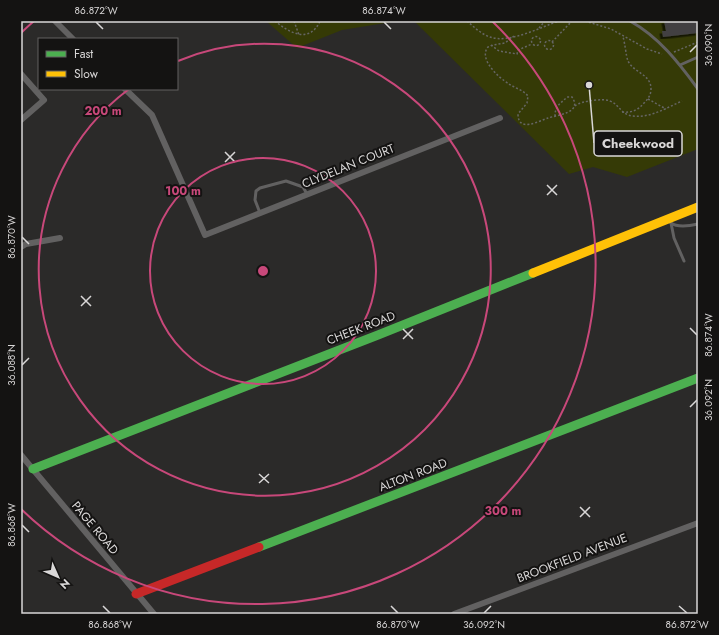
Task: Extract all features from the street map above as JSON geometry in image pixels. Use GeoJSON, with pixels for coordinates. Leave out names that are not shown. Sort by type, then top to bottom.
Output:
{"type":"FeatureCollection","features":[{"type":"Feature","properties":{"kind":"street"},"geometry":{"type":"LineString","coordinates":[[54,21],[72,38]]}},
{"type":"Feature","properties":{"kind":"street"},"geometry":{"type":"LineString","coordinates":[[21,74],[44,100],[21,120]]}},
{"type":"Feature","properties":{"kind":"street","name":"CLYDELAN COURT"},"geometry":{"type":"LineString","coordinates":[[126,90],[152,115],[205,235],[500,118]]}},
{"type":"Feature","properties":{"kind":"street","name":"CHEEK ROAD"},"geometry":{"type":"LineString","coordinates":[[33,469],[669,221],[698,207]]}},
{"type":"Feature","properties":{"kind":"street"},"geometry":{"type":"LineString","coordinates":[[21,247],[26,244],[60,238]]}},
{"type":"Feature","properties":{"kind":"street","name":"ALTON ROAD"},"geometry":{"type":"LineString","coordinates":[[136,594],[698,378]]}},
{"type":"Feature","properties":{"kind":"street","name":"PAGE ROAD"},"geometry":{"type":"LineString","coordinates":[[21,455],[154,614]]}},
{"type":"Feature","properties":{"kind":"street","name":"BROOKFIELD AVENUE"},"geometry":{"type":"LineString","coordinates":[[454,614],[698,523]]}},
{"type":"Feature","properties":{"kind":"lane"},"geometry":{"type":"LineString","coordinates":[[630,21],[652,35],[680,65],[698,89]]}},
{"type":"Feature","properties":{"kind":"lane"},"geometry":{"type":"LineString","coordinates":[[680,65],[698,57]]}},
{"type":"Feature","properties":{"kind":"lane"},"geometry":{"type":"LineString","coordinates":[[260,213],[255,197],[256,191],[260,188],[286,181],[303,187],[307,194]]}},
{"type":"Feature","properties":{"kind":"lane"},"geometry":{"type":"LineString","coordinates":[[669,221],[675,226],[698,224]]}},
{"type":"Feature","properties":{"kind":"lane"},"geometry":{"type":"LineString","coordinates":[[669,221],[674,238],[684,261]]}},
{"type":"Feature","properties":{"kind":"path"},"geometry":{"type":"LineString","coordinates":[[275,21],[290,32],[299,35],[307,34],[314,30],[320,21]]}},
{"type":"Feature","properties":{"kind":"path"},"geometry":{"type":"LineString","coordinates":[[294,21],[299,35]]}},
{"type":"Feature","properties":{"kind":"path"},"geometry":{"type":"LineString","coordinates":[[467,21],[479,31],[491,37],[514,36],[559,21]]}},
{"type":"Feature","properties":{"kind":"path"},"geometry":{"type":"LineString","coordinates":[[538,29],[545,21]]}},
{"type":"Feature","properties":{"kind":"path"},"geometry":{"type":"LineString","coordinates":[[491,45],[499,51],[517,54],[518,50],[532,44],[536,46],[540,43],[545,44],[548,41],[552,42],[572,21]]}},
{"type":"Feature","properties":{"kind":"path"},"geometry":{"type":"LineString","coordinates":[[585,21],[606,27],[650,50],[661,54],[669,54],[698,42]]}},
{"type":"Feature","properties":{"kind":"path"},"geometry":{"type":"LineString","coordinates":[[514,36],[505,43],[491,45],[486,49],[485,54],[490,66],[499,77],[528,96],[527,103],[518,114],[520,121],[529,125],[567,113],[579,103],[590,100],[611,101],[622,112],[634,116],[654,114],[682,101]]}},
{"type":"Feature","properties":{"kind":"path"},"geometry":{"type":"LineString","coordinates":[[622,112],[630,112],[635,110],[648,99],[651,90],[649,80],[628,61],[623,36]]}},
{"type":"Feature","properties":{"kind":"path"},"geometry":{"type":"LineString","coordinates":[[532,44],[532,39],[535,37],[539,39],[540,43]]}},
{"type":"Feature","properties":{"kind":"path"},"geometry":{"type":"LineString","coordinates":[[545,44],[546,49],[551,49],[553,46],[552,42]]}},
{"type":"Feature","properties":{"kind":"path"},"geometry":{"type":"LineString","coordinates":[[555,116],[556,108],[567,97],[572,97],[579,103]]}},
{"type":"Feature","properties":{"kind":"path"},"geometry":{"type":"LineString","coordinates":[[648,99],[666,109]]}},
{"type":"Feature","properties":{"kind":"path"},"geometry":{"type":"LineString","coordinates":[[574,100],[574,106]]}},
{"type":"Feature","properties":{"kind":"green space"},"geometry":{"type":"Polygon","coordinates":[[[266,21],[398,21],[342,30],[297,48],[266,21]]]}},
{"type":"Feature","properties":{"kind":"green space"},"geometry":{"type":"Polygon","coordinates":[[[414,21],[698,21],[698,149],[627,177],[593,167],[569,174],[414,21]]]}},
{"type":"Feature","properties":{"kind":"building"},"geometry":{"type":"Polygon","coordinates":[[[664,21],[698,21],[698,33],[663,37],[662,31],[666,31],[664,21]]]}},
{"type":"Feature","properties":{"kind":"traffic: fast"},"geometry":{"type":"LineString","coordinates":[[33,469],[533,273]]}},
{"type":"Feature","properties":{"kind":"traffic: fast"},"geometry":{"type":"LineString","coordinates":[[259,547],[698,378]]}},
{"type":"Feature","properties":{"kind":"traffic: slow"},"geometry":{"type":"LineString","coordinates":[[533,273],[698,207]]}},
{"type":"Feature","properties":{"kind":"traffic: jam"},"geometry":{"type":"LineString","coordinates":[[136,594],[259,547]]}},
{"type":"Feature","properties":{"kind":"place","name":"Cheekwood"},"geometry":{"type":"Point","coordinates":[589,85]}}]}
